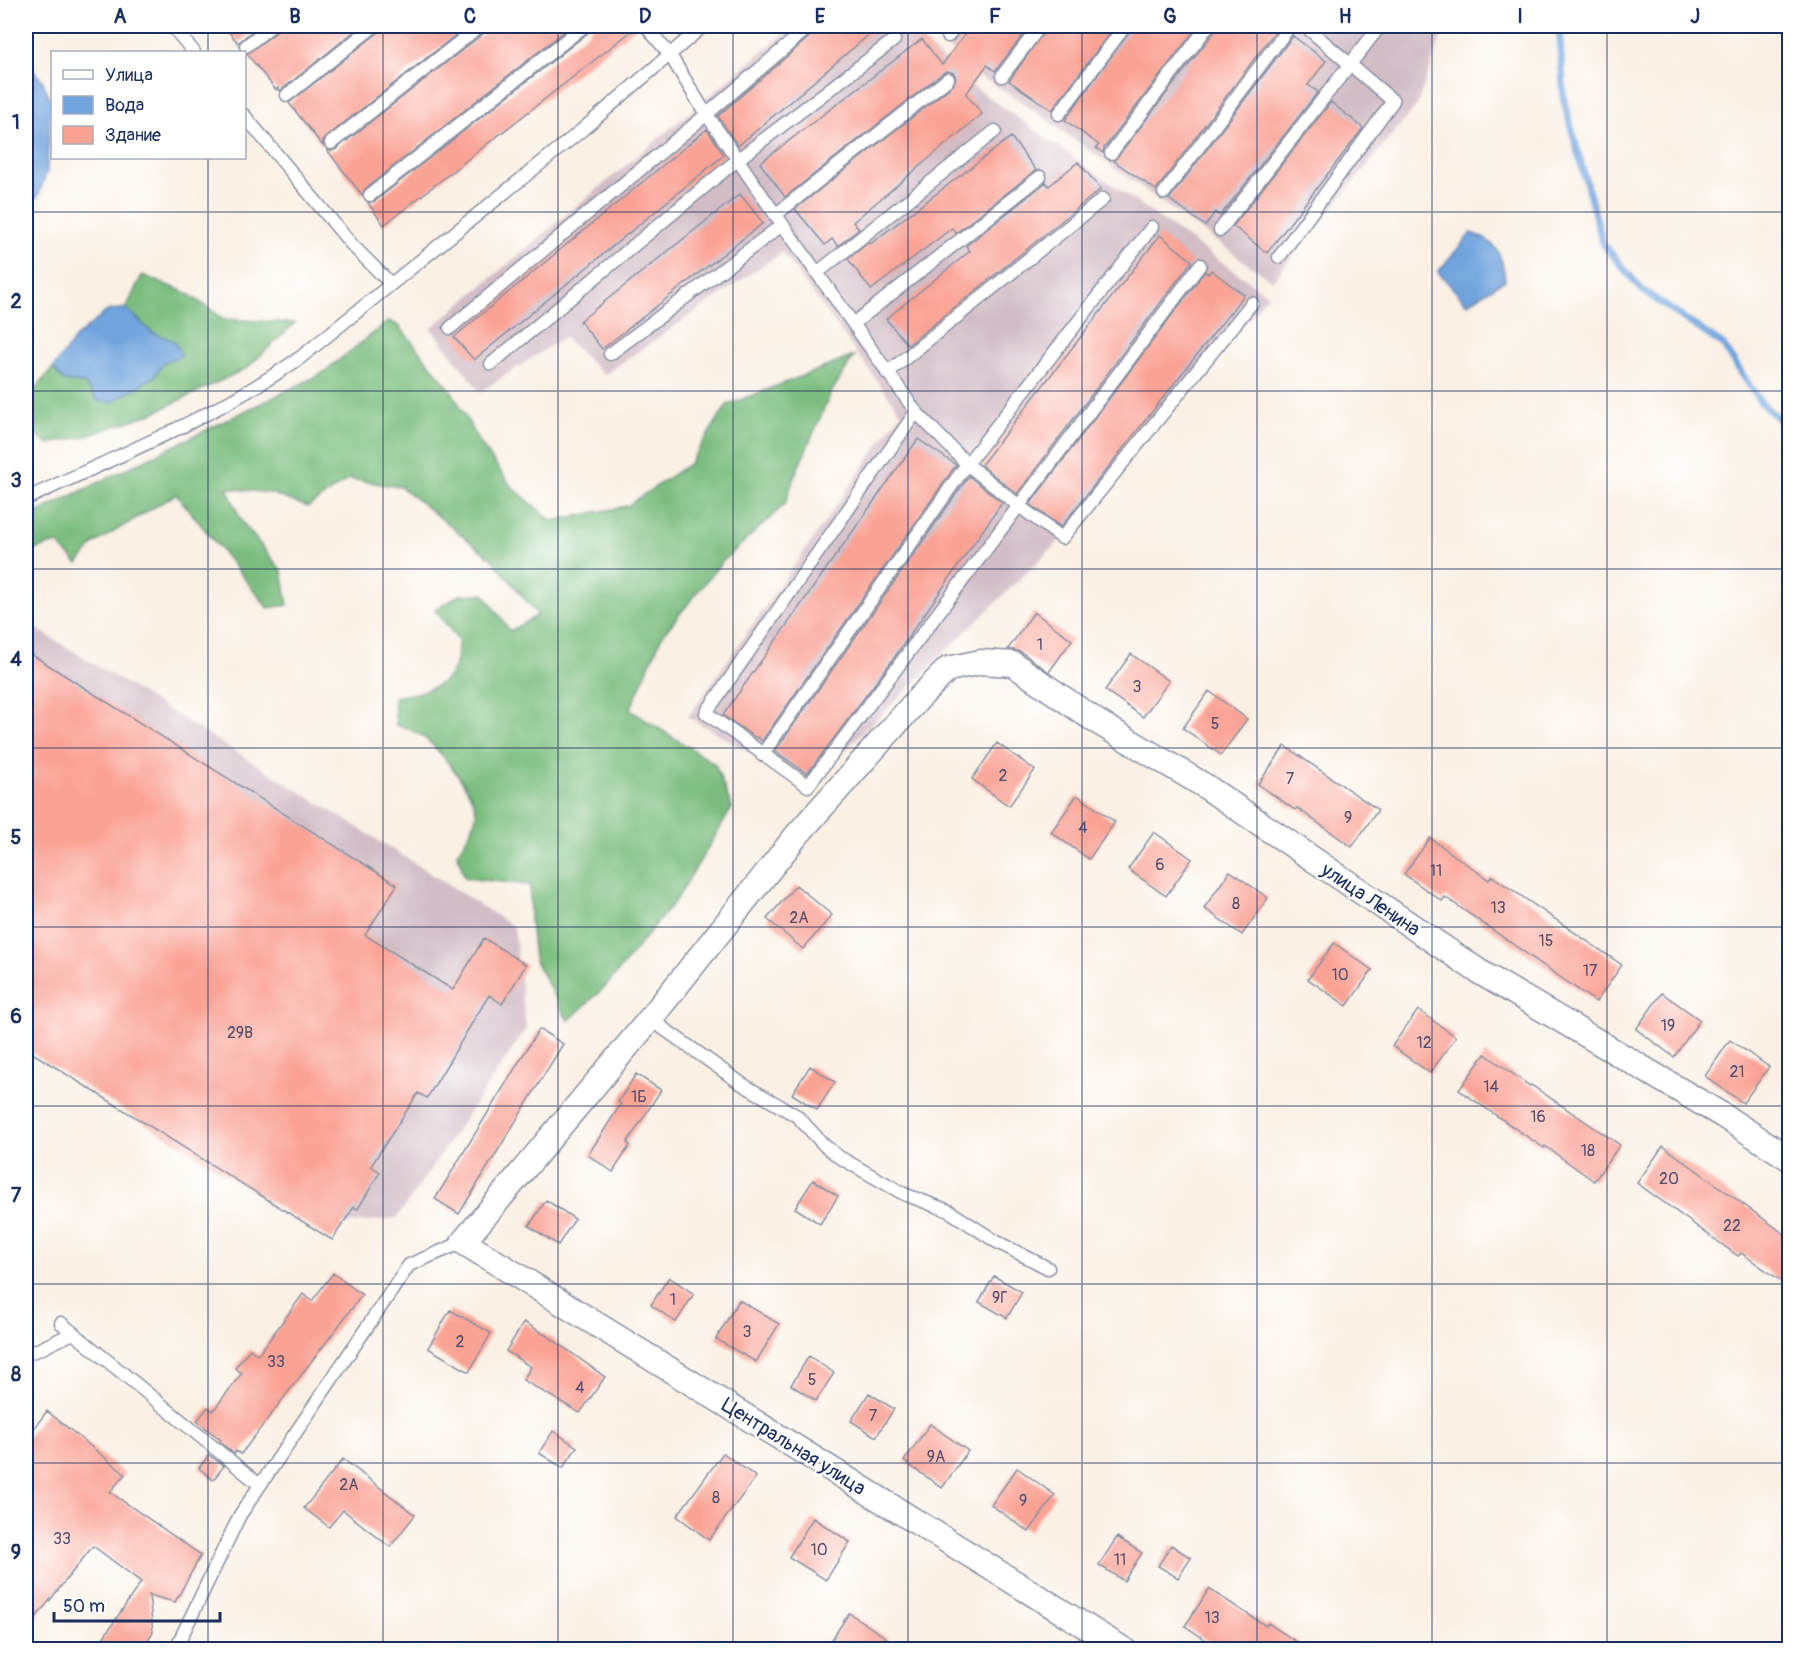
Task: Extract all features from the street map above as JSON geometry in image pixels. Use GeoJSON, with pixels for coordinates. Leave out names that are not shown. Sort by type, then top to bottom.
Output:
{"type":"FeatureCollection","features":[{"type":"Feature","properties":{"kind":"street","name":"улица Ленина"},"geometry":{"type":"LineString","coordinates":[[650,1018],[797,835],[920,697],[948,669],[981,662],[1013,664],[1096,721],[1205,786],[1478,971],[1722,1115],[1790,1159]]}},
{"type":"Feature","properties":{"kind":"street"},"geometry":{"type":"LineString","coordinates":[[463,1242],[650,1018]]}},
{"type":"Feature","properties":{"kind":"street","name":"Центральная улица"},"geometry":{"type":"LineString","coordinates":[[463,1242],[1124,1650]]}},
{"type":"Feature","properties":{"kind":"lane"},"geometry":{"type":"LineString","coordinates":[[172,26],[193,51]]}},
{"type":"Feature","properties":{"kind":"lane"},"geometry":{"type":"LineString","coordinates":[[246,46],[271,26]]}},
{"type":"Feature","properties":{"kind":"lane"},"geometry":{"type":"LineString","coordinates":[[287,95],[374,26]]}},
{"type":"Feature","properties":{"kind":"lane"},"geometry":{"type":"LineString","coordinates":[[331,143],[480,26]]}},
{"type":"Feature","properties":{"kind":"lane"},"geometry":{"type":"LineString","coordinates":[[370,195],[584,26]]}},
{"type":"Feature","properties":{"kind":"lane"},"geometry":{"type":"LineString","coordinates":[[646,26],[670,55],[737,160],[916,412],[967,464],[1062,538],[1252,303]]}},
{"type":"Feature","properties":{"kind":"lane"},"geometry":{"type":"LineString","coordinates":[[26,499],[237,399],[301,357],[582,130],[703,26]]}},
{"type":"Feature","properties":{"kind":"lane"},"geometry":{"type":"LineString","coordinates":[[450,328],[810,26]]}},
{"type":"Feature","properties":{"kind":"lane"},"geometry":{"type":"LineString","coordinates":[[948,36],[956,26]]}},
{"type":"Feature","properties":{"kind":"lane"},"geometry":{"type":"LineString","coordinates":[[1002,76],[1040,26]]}},
{"type":"Feature","properties":{"kind":"lane"},"geometry":{"type":"LineString","coordinates":[[1059,114],[1125,26]]}},
{"type":"Feature","properties":{"kind":"lane"},"geometry":{"type":"LineString","coordinates":[[1111,153],[1208,26]]}},
{"type":"Feature","properties":{"kind":"lane"},"geometry":{"type":"LineString","coordinates":[[1164,193],[1290,26]]}},
{"type":"Feature","properties":{"kind":"lane"},"geometry":{"type":"LineString","coordinates":[[1279,257],[1393,101],[1305,26]]}},
{"type":"Feature","properties":{"kind":"lane"},"geometry":{"type":"LineString","coordinates":[[1220,230],[1380,26]]}},
{"type":"Feature","properties":{"kind":"lane"},"geometry":{"type":"LineString","coordinates":[[491,364],[737,160],[894,40]]}},
{"type":"Feature","properties":{"kind":"lane"},"geometry":{"type":"LineString","coordinates":[[610,354],[779,220],[948,79]]}},
{"type":"Feature","properties":{"kind":"lane"},"geometry":{"type":"LineString","coordinates":[[246,117],[352,245],[390,283]]}},
{"type":"Feature","properties":{"kind":"lane"},"geometry":{"type":"LineString","coordinates":[[817,273],[995,131]]}},
{"type":"Feature","properties":{"kind":"lane"},"geometry":{"type":"LineString","coordinates":[[853,324],[1040,177]]}},
{"type":"Feature","properties":{"kind":"lane"},"geometry":{"type":"LineString","coordinates":[[887,373],[1103,199]]}},
{"type":"Feature","properties":{"kind":"lane"},"geometry":{"type":"LineString","coordinates":[[762,755],[967,464],[1152,227]]}},
{"type":"Feature","properties":{"kind":"lane"},"geometry":{"type":"LineString","coordinates":[[916,412],[706,713],[808,786],[1200,265]]}},
{"type":"Feature","properties":{"kind":"lane"},"geometry":{"type":"LineString","coordinates":[[650,1018],[742,1084],[796,1116],[839,1157],[904,1194],[950,1211],[997,1242],[1048,1268]]}},
{"type":"Feature","properties":{"kind":"lane"},"geometry":{"type":"LineString","coordinates":[[175,1650],[240,1515],[409,1265],[463,1242]]}},
{"type":"Feature","properties":{"kind":"lane"},"geometry":{"type":"LineString","coordinates":[[61,1323],[260,1485]]}},
{"type":"Feature","properties":{"kind":"lane"},"geometry":{"type":"LineString","coordinates":[[26,1354],[73,1333]]}},
{"type":"Feature","properties":{"kind":"shaded area"},"geometry":{"type":"Polygon","coordinates":[[[793,26],[907,26],[967,82],[1268,295],[1062,538],[808,786],[688,717],[901,413],[782,252],[604,375],[564,337],[480,392],[431,328],[793,26]]]}},
{"type":"Feature","properties":{"kind":"shaded area"},"geometry":{"type":"Polygon","coordinates":[[[928,26],[1445,26],[1417,105],[1272,281],[1022,102],[969,70],[928,26]]]}},
{"type":"Feature","properties":{"kind":"shaded area"},"geometry":{"type":"Polygon","coordinates":[[[26,622],[514,927],[526,1029],[397,1218],[343,1224],[332,1240],[26,1049],[26,622]]]}},
{"type":"Feature","properties":{"kind":"green space"},"geometry":{"type":"Polygon","coordinates":[[[142,275],[187,293],[224,319],[295,323],[247,368],[153,413],[87,436],[48,444],[26,429],[26,400],[53,368],[64,381],[84,383],[98,401],[154,377],[164,362],[174,341],[151,332],[126,308],[142,275]]]}},
{"type":"Feature","properties":{"kind":"green space"},"geometry":{"type":"Polygon","coordinates":[[[389,321],[399,326],[451,390],[480,443],[511,486],[552,521],[627,506],[690,463],[727,405],[854,356],[832,391],[795,475],[785,504],[720,564],[662,636],[630,710],[715,764],[732,808],[678,897],[607,985],[568,1021],[534,959],[530,921],[530,885],[465,878],[457,853],[470,833],[476,817],[474,803],[454,770],[429,742],[422,736],[396,725],[394,697],[435,687],[453,670],[459,641],[435,610],[459,595],[484,594],[510,631],[538,615],[492,559],[401,487],[349,479],[308,507],[270,493],[227,488],[242,522],[282,571],[288,605],[268,608],[176,494],[95,543],[78,564],[57,543],[26,552],[26,518],[321,374],[389,321]]]}},
{"type":"Feature","properties":{"kind":"water"},"geometry":{"type":"Polygon","coordinates":[[[26,62],[43,81],[51,102],[47,171],[38,197],[26,203],[26,62]]]}},
{"type":"Feature","properties":{"kind":"water"},"geometry":{"type":"Polygon","coordinates":[[[1471,233],[1487,240],[1497,250],[1505,280],[1467,304],[1438,272],[1471,233]]]}},
{"type":"Feature","properties":{"kind":"water"},"geometry":{"type":"Polygon","coordinates":[[[126,308],[151,332],[174,341],[182,355],[164,362],[154,377],[112,402],[98,401],[84,383],[64,381],[53,368],[76,337],[107,311],[126,308]]]}},
{"type":"Feature","properties":{"kind":"building"},"geometry":{"type":"Polygon","coordinates":[[[224,26],[258,26],[238,43],[224,26]]]}},
{"type":"Feature","properties":{"kind":"building"},"geometry":{"type":"Polygon","coordinates":[[[279,26],[361,26],[280,91],[278,88],[276,90],[247,54],[276,32],[279,26]]]}},
{"type":"Feature","properties":{"kind":"building"},"geometry":{"type":"Polygon","coordinates":[[[382,26],[467,26],[326,137],[323,140],[323,146],[289,103],[379,32],[382,26]]]}},
{"type":"Feature","properties":{"kind":"building"},"geometry":{"type":"Polygon","coordinates":[[[488,26],[571,26],[365,189],[362,195],[327,150],[336,149],[485,32],[488,26]]]}},
{"type":"Feature","properties":{"kind":"building"},"geometry":{"type":"Polygon","coordinates":[[[592,26],[638,26],[384,225],[368,203],[375,201],[589,32],[592,26]]]}},
{"type":"Feature","properties":{"kind":"building"},"geometry":{"type":"Polygon","coordinates":[[[821,26],[879,26],[738,146],[718,116],[821,26]]]}},
{"type":"Feature","properties":{"kind":"building"},"geometry":{"type":"Polygon","coordinates":[[[971,26],[1030,26],[995,71],[987,65],[966,94],[982,114],[853,222],[859,229],[838,246],[832,239],[825,245],[795,209],[953,85],[956,78],[954,73],[947,71],[943,73],[785,197],[760,163],[922,39],[942,65],[971,26]]]}},
{"type":"Feature","properties":{"kind":"building"},"geometry":{"type":"Polygon","coordinates":[[[1048,26],[1115,26],[1052,110],[1009,81],[1048,26]]]}},
{"type":"Feature","properties":{"kind":"building"},"geometry":{"type":"Polygon","coordinates":[[[1133,26],[1198,26],[1104,148],[1103,153],[1096,148],[1099,145],[1065,120],[1133,26]]]}},
{"type":"Feature","properties":{"kind":"building"},"geometry":{"type":"Polygon","coordinates":[[[1216,26],[1279,26],[1156,190],[1114,161],[1215,31],[1216,26]]]}},
{"type":"Feature","properties":{"kind":"building"},"geometry":{"type":"Polygon","coordinates":[[[1293,36],[1326,61],[1308,85],[1318,92],[1220,216],[1215,212],[1205,226],[1169,199],[1293,36]]]}},
{"type":"Feature","properties":{"kind":"building"},"geometry":{"type":"Polygon","coordinates":[[[1331,102],[1363,128],[1267,253],[1233,226],[1331,102]]]}},
{"type":"Feature","properties":{"kind":"building"},"geometry":{"type":"Polygon","coordinates":[[[707,129],[724,155],[474,360],[454,337],[707,129]]]}},
{"type":"Feature","properties":{"kind":"building"},"geometry":{"type":"Polygon","coordinates":[[[1011,137],[1036,170],[956,233],[952,228],[871,290],[848,259],[1011,137]]]}},
{"type":"Feature","properties":{"kind":"building"},"geometry":{"type":"Polygon","coordinates":[[[1078,162],[1101,189],[908,345],[886,319],[970,251],[966,246],[1046,182],[1049,186],[1078,162]]]}},
{"type":"Feature","properties":{"kind":"building"},"geometry":{"type":"Polygon","coordinates":[[[740,194],[763,223],[602,349],[580,321],[740,194]]]}},
{"type":"Feature","properties":{"kind":"building"},"geometry":{"type":"Polygon","coordinates":[[[1160,235],[1192,261],[1017,494],[981,465],[1160,235]]]}},
{"type":"Feature","properties":{"kind":"building"},"geometry":{"type":"Polygon","coordinates":[[[1211,270],[1244,295],[1061,527],[1030,504],[1205,271],[1208,274],[1211,270]]]}},
{"type":"Feature","properties":{"kind":"building"},"geometry":{"type":"Polygon","coordinates":[[[918,439],[956,465],[762,741],[756,738],[723,715],[918,439]]]}},
{"type":"Feature","properties":{"kind":"building"},"geometry":{"type":"Polygon","coordinates":[[[969,476],[1002,503],[891,662],[807,774],[775,751],[969,476]]]}},
{"type":"Feature","properties":{"kind":"building"},"geometry":{"type":"Polygon","coordinates":[[[1034,612],[1072,640],[1049,672],[1021,652],[1008,649],[1034,612]]]}},
{"type":"Feature","properties":{"kind":"building"},"geometry":{"type":"Polygon","coordinates":[[[26,651],[397,885],[365,935],[453,990],[484,938],[526,965],[502,1004],[489,995],[427,1098],[418,1093],[371,1166],[380,1172],[358,1209],[354,1207],[332,1240],[26,1049],[26,651]]]}},
{"type":"Feature","properties":{"kind":"building"},"geometry":{"type":"Polygon","coordinates":[[[1131,654],[1169,681],[1143,717],[1105,690],[1131,654]]]}},
{"type":"Feature","properties":{"kind":"building"},"geometry":{"type":"Polygon","coordinates":[[[1209,691],[1247,719],[1221,755],[1183,728],[1209,691]]]}},
{"type":"Feature","properties":{"kind":"building"},"geometry":{"type":"Polygon","coordinates":[[[997,743],[1035,770],[1009,806],[972,779],[997,743]]]}},
{"type":"Feature","properties":{"kind":"building"},"geometry":{"type":"Polygon","coordinates":[[[1285,746],[1378,810],[1352,847],[1258,784],[1285,746]]]}},
{"type":"Feature","properties":{"kind":"building"},"geometry":{"type":"Polygon","coordinates":[[[1077,795],[1115,822],[1089,859],[1051,832],[1077,795]]]}},
{"type":"Feature","properties":{"kind":"building"},"geometry":{"type":"Polygon","coordinates":[[[1154,832],[1192,859],[1166,896],[1128,869],[1154,832]]]}},
{"type":"Feature","properties":{"kind":"building"},"geometry":{"type":"Polygon","coordinates":[[[1430,838],[1489,880],[1492,876],[1622,965],[1596,1002],[1445,897],[1442,901],[1404,874],[1430,838]]]}},
{"type":"Feature","properties":{"kind":"building"},"geometry":{"type":"Polygon","coordinates":[[[1230,871],[1268,898],[1242,935],[1204,908],[1230,871]]]}},
{"type":"Feature","properties":{"kind":"building"},"geometry":{"type":"Polygon","coordinates":[[[796,885],[832,915],[803,949],[767,919],[796,885]]]}},
{"type":"Feature","properties":{"kind":"building"},"geometry":{"type":"Polygon","coordinates":[[[1334,943],[1372,970],[1347,1006],[1308,979],[1334,943]]]}},
{"type":"Feature","properties":{"kind":"building"},"geometry":{"type":"Polygon","coordinates":[[[1662,993],[1700,1020],[1674,1057],[1636,1029],[1662,993]]]}},
{"type":"Feature","properties":{"kind":"building"},"geometry":{"type":"Polygon","coordinates":[[[1418,1010],[1456,1037],[1430,1073],[1392,1046],[1418,1010]]]}},
{"type":"Feature","properties":{"kind":"building"},"geometry":{"type":"Polygon","coordinates":[[[539,1029],[563,1044],[459,1214],[435,1199],[539,1029]]]}},
{"type":"Feature","properties":{"kind":"building"},"geometry":{"type":"Polygon","coordinates":[[[1730,1040],[1769,1067],[1743,1103],[1705,1076],[1730,1040]]]}},
{"type":"Feature","properties":{"kind":"building"},"geometry":{"type":"Polygon","coordinates":[[[1485,1054],[1620,1145],[1594,1181],[1459,1090],[1485,1054]]]}},
{"type":"Feature","properties":{"kind":"building"},"geometry":{"type":"Polygon","coordinates":[[[810,1066],[835,1082],[817,1110],[792,1094],[810,1066]]]}},
{"type":"Feature","properties":{"kind":"building"},"geometry":{"type":"Polygon","coordinates":[[[636,1074],[661,1090],[627,1143],[630,1145],[613,1172],[588,1155],[621,1104],[618,1102],[636,1074]]]}},
{"type":"Feature","properties":{"kind":"building"},"geometry":{"type":"Polygon","coordinates":[[[1663,1146],[1790,1238],[1790,1287],[1741,1253],[1738,1256],[1637,1183],[1663,1146]]]}},
{"type":"Feature","properties":{"kind":"building"},"geometry":{"type":"Polygon","coordinates":[[[813,1180],[838,1196],[820,1224],[795,1208],[813,1180]]]}},
{"type":"Feature","properties":{"kind":"building"},"geometry":{"type":"Polygon","coordinates":[[[546,1200],[575,1219],[558,1245],[529,1226],[546,1200]]]}},
{"type":"Feature","properties":{"kind":"building"},"geometry":{"type":"Polygon","coordinates":[[[333,1273],[362,1295],[241,1454],[236,1451],[234,1454],[197,1421],[208,1407],[213,1411],[242,1373],[235,1368],[250,1349],[258,1355],[303,1294],[312,1301],[333,1273]]]}},
{"type":"Feature","properties":{"kind":"building"},"geometry":{"type":"Polygon","coordinates":[[[994,1276],[1022,1292],[1007,1318],[979,1302],[994,1276]]]}},
{"type":"Feature","properties":{"kind":"building"},"geometry":{"type":"Polygon","coordinates":[[[669,1277],[694,1294],[676,1322],[651,1305],[669,1277]]]}},
{"type":"Feature","properties":{"kind":"building"},"geometry":{"type":"Polygon","coordinates":[[[739,1300],[779,1324],[756,1362],[716,1339],[739,1300]]]}},
{"type":"Feature","properties":{"kind":"building"},"geometry":{"type":"Polygon","coordinates":[[[450,1310],[491,1333],[469,1372],[428,1348],[450,1310]]]}},
{"type":"Feature","properties":{"kind":"building"},"geometry":{"type":"Polygon","coordinates":[[[524,1322],[605,1377],[580,1413],[523,1380],[531,1367],[506,1351],[524,1322]]]}},
{"type":"Feature","properties":{"kind":"building"},"geometry":{"type":"Polygon","coordinates":[[[809,1356],[834,1373],[816,1401],[791,1385],[809,1356]]]}},
{"type":"Feature","properties":{"kind":"building"},"geometry":{"type":"Polygon","coordinates":[[[869,1393],[894,1409],[876,1437],[851,1421],[869,1393]]]}},
{"type":"Feature","properties":{"kind":"building"},"geometry":{"type":"Polygon","coordinates":[[[47,1411],[125,1474],[110,1492],[201,1555],[175,1602],[149,1595],[153,1632],[141,1650],[95,1650],[141,1582],[93,1546],[26,1630],[26,1439],[47,1411]]]}},
{"type":"Feature","properties":{"kind":"building"},"geometry":{"type":"Polygon","coordinates":[[[930,1424],[968,1451],[942,1488],[904,1461],[930,1424]]]}},
{"type":"Feature","properties":{"kind":"building"},"geometry":{"type":"Polygon","coordinates":[[[553,1431],[577,1447],[563,1468],[539,1453],[553,1431]]]}},
{"type":"Feature","properties":{"kind":"building"},"geometry":{"type":"Polygon","coordinates":[[[723,1453],[756,1477],[709,1540],[677,1516],[723,1453]]]}},
{"type":"Feature","properties":{"kind":"building"},"geometry":{"type":"Polygon","coordinates":[[[209,1455],[224,1466],[213,1480],[199,1468],[209,1455]]]}},
{"type":"Feature","properties":{"kind":"building"},"geometry":{"type":"Polygon","coordinates":[[[343,1459],[415,1515],[390,1547],[343,1510],[329,1527],[304,1508],[343,1459]]]}},
{"type":"Feature","properties":{"kind":"building"},"geometry":{"type":"Polygon","coordinates":[[[1017,1468],[1055,1495],[1029,1532],[991,1505],[1017,1468]]]}},
{"type":"Feature","properties":{"kind":"building"},"geometry":{"type":"Polygon","coordinates":[[[813,1518],[850,1542],[826,1580],[789,1557],[813,1518]]]}},
{"type":"Feature","properties":{"kind":"building"},"geometry":{"type":"Polygon","coordinates":[[[1117,1537],[1142,1553],[1124,1581],[1099,1565],[1117,1537]]]}},
{"type":"Feature","properties":{"kind":"building"},"geometry":{"type":"Polygon","coordinates":[[[1171,1545],[1191,1558],[1178,1578],[1158,1566],[1171,1545]]]}},
{"type":"Feature","properties":{"kind":"building"},"geometry":{"type":"Polygon","coordinates":[[[1209,1589],[1266,1626],[1268,1623],[1309,1650],[1221,1650],[1185,1626],[1209,1589]]]}},
{"type":"Feature","properties":{"kind":"building"},"geometry":{"type":"Polygon","coordinates":[[[849,1613],[888,1639],[881,1650],[825,1650],[849,1613]]]}},
{"type":"Feature","properties":{"kind":"waterway"},"geometry":{"type":"LineString","coordinates":[[1559,26],[1564,101],[1603,244],[1642,290],[1723,345],[1761,403],[1790,429]]}}]}
